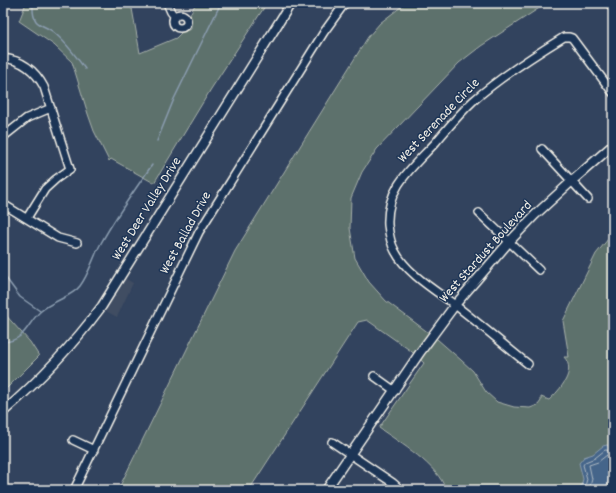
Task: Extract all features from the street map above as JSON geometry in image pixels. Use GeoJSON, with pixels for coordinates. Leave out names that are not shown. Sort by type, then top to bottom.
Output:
{"type":"FeatureCollection","features":[{"type":"Feature","properties":{"kind":"street"},"geometry":{"type":"LineString","coordinates":[[167,3],[175,17]]}},
{"type":"Feature","properties":{"kind":"street","name":"West Deer Valley Drive"},"geometry":{"type":"LineString","coordinates":[[3,412],[42,375],[102,306],[291,3]]}},
{"type":"Feature","properties":{"kind":"street","name":"West Ballad Drive"},"geometry":{"type":"LineString","coordinates":[[74,490],[199,232],[324,32],[345,3]]}},
{"type":"Feature","properties":{"kind":"street","name":"West Serenade Circle"},"geometry":{"type":"LineString","coordinates":[[528,364],[403,264],[395,252],[390,234],[388,217],[389,205],[399,184],[412,166],[472,102],[504,77],[564,37],[572,38],[613,93]]}},
{"type":"Feature","properties":{"kind":"street"},"geometry":{"type":"LineString","coordinates":[[3,58],[17,61],[31,69],[40,79],[51,108],[70,169],[56,178],[45,190],[27,218]]}},
{"type":"Feature","properties":{"kind":"street"},"geometry":{"type":"LineString","coordinates":[[3,137],[27,118],[51,108]]}},
{"type":"Feature","properties":{"kind":"street","name":"West Stardust Boulevard"},"geometry":{"type":"LineString","coordinates":[[326,490],[421,351],[455,305],[509,242],[535,215],[613,145]]}},
{"type":"Feature","properties":{"kind":"street"},"geometry":{"type":"LineString","coordinates":[[542,149],[588,199]]}},
{"type":"Feature","properties":{"kind":"street"},"geometry":{"type":"LineString","coordinates":[[3,204],[58,238],[77,243]]}},
{"type":"Feature","properties":{"kind":"street"},"geometry":{"type":"LineString","coordinates":[[478,213],[539,270]]}},
{"type":"Feature","properties":{"kind":"street"},"geometry":{"type":"LineString","coordinates":[[374,376],[395,391]]}},
{"type":"Feature","properties":{"kind":"street"},"geometry":{"type":"LineString","coordinates":[[73,440],[94,450]]}},
{"type":"Feature","properties":{"kind":"street"},"geometry":{"type":"LineString","coordinates":[[332,442],[401,490]]}},
{"type":"Feature","properties":{"kind":"shaded area"},"geometry":{"type":"Polygon","coordinates":[[[126,279],[133,283],[117,317],[106,311],[126,279]]]}},
{"type":"Feature","properties":{"kind":"green space"},"geometry":{"type":"Polygon","coordinates":[[[23,3],[131,3],[140,53],[176,38],[182,32],[191,29],[190,14],[196,3],[267,3],[211,89],[154,183],[111,159],[109,161],[94,131],[72,62],[54,45],[19,21],[25,6],[23,3]]]}},
{"type":"Feature","properties":{"kind":"green space"},"geometry":{"type":"Polygon","coordinates":[[[406,3],[547,3],[481,46],[459,63],[377,149],[362,172],[351,198],[350,228],[355,258],[369,282],[386,301],[437,339],[461,360],[473,371],[486,392],[497,402],[514,407],[530,408],[538,405],[541,401],[541,397],[549,400],[566,380],[569,368],[568,362],[564,357],[569,357],[563,321],[596,254],[613,233],[613,490],[446,490],[442,481],[427,463],[379,428],[424,363],[411,351],[367,320],[358,322],[249,490],[118,490],[235,251],[368,37],[380,23],[406,3]]]}},
{"type":"Feature","properties":{"kind":"green space"},"geometry":{"type":"Polygon","coordinates":[[[603,3],[613,3],[613,16],[603,3]]]}},
{"type":"Feature","properties":{"kind":"green space"},"geometry":{"type":"Polygon","coordinates":[[[3,312],[30,342],[39,356],[3,392],[3,312]]]}},
{"type":"Feature","properties":{"kind":"water"},"geometry":{"type":"Polygon","coordinates":[[[607,445],[613,448],[613,468],[608,482],[608,490],[580,490],[583,479],[579,463],[584,457],[593,454],[603,446],[607,445]]]}},
{"type":"Feature","properties":{"kind":"waterway"},"geometry":{"type":"LineString","coordinates":[[33,3],[33,15],[36,21],[52,31],[61,39],[85,69]]}},
{"type":"Feature","properties":{"kind":"waterway"},"geometry":{"type":"LineString","coordinates":[[157,141],[174,99],[221,3]]}},
{"type":"Feature","properties":{"kind":"waterway"},"geometry":{"type":"LineString","coordinates":[[3,342],[11,341],[17,338],[25,331],[41,311],[72,293],[80,286],[106,235],[152,165]]}},
{"type":"Feature","properties":{"kind":"waterway"},"geometry":{"type":"LineString","coordinates":[[3,274],[20,297],[40,311]]}}]}
